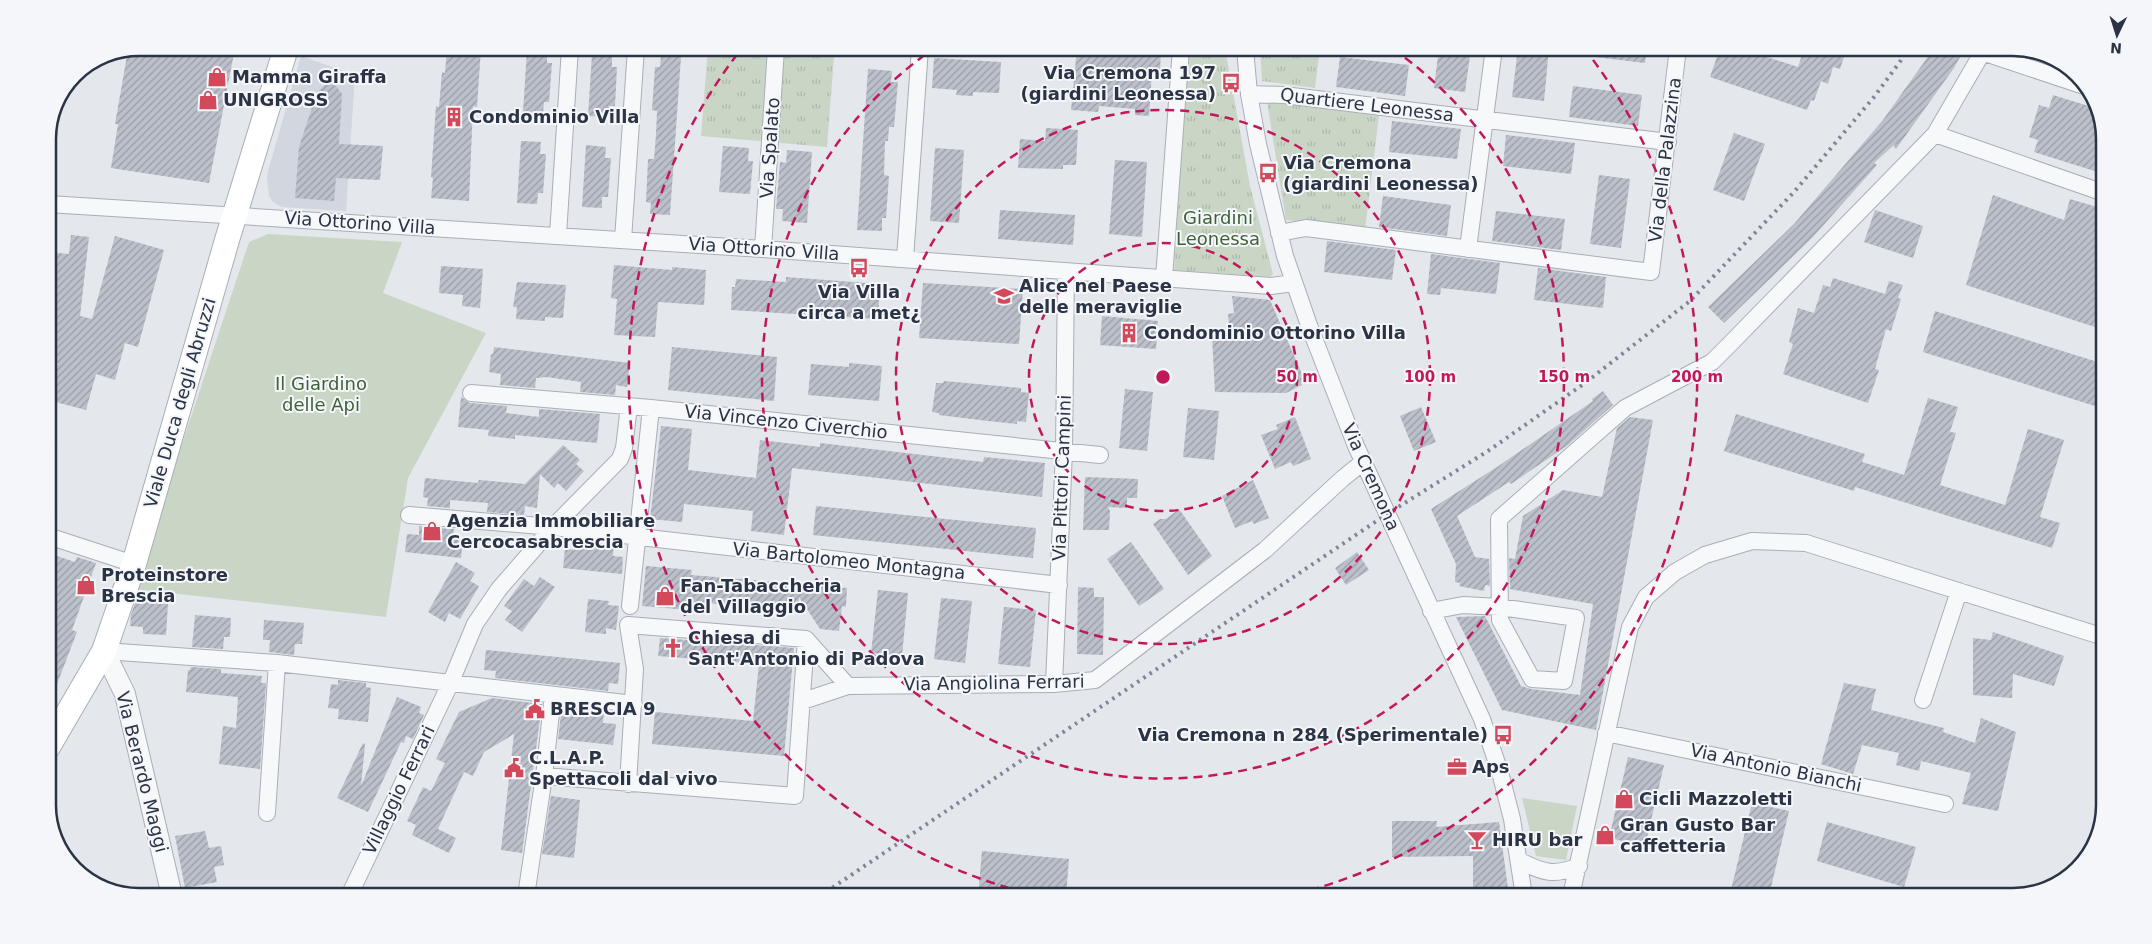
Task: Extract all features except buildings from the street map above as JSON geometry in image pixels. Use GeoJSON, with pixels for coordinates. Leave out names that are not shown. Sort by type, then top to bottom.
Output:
{"type":"FeatureCollection","features":[{"type":"Feature","properties":{"kind":"main road","name":"Viale Duca degli Abruzzi"},"geometry":{"type":"LineString","coordinates":[[56,733],[104,651],[134,564],[234,217],[284,56]]}},
{"type":"Feature","properties":{"kind":"street"},"geometry":{"type":"LineString","coordinates":[[558,235],[569,56]]}},
{"type":"Feature","properties":{"kind":"street"},"geometry":{"type":"LineString","coordinates":[[624,240],[636,56]]}},
{"type":"Feature","properties":{"kind":"street","name":"Via Spalato"},"geometry":{"type":"LineString","coordinates":[[763,249],[775,56]]}},
{"type":"Feature","properties":{"kind":"street"},"geometry":{"type":"LineString","coordinates":[[905,259],[919,56]]}},
{"type":"Feature","properties":{"kind":"street"},"geometry":{"type":"LineString","coordinates":[[1164,278],[1180,56]]}},
{"type":"Feature","properties":{"kind":"street","name":"Via Cremona"},"geometry":{"type":"LineString","coordinates":[[1246,56],[1249,94],[1258,144],[1278,232],[1294,283],[1363,462],[1482,720],[1500,772],[1512,819],[1523,888]]}},
{"type":"Feature","properties":{"kind":"street"},"geometry":{"type":"LineString","coordinates":[[1278,232],[1306,228],[1468,249],[1493,56]]}},
{"type":"Feature","properties":{"kind":"street","name":"Via della Palazzina"},"geometry":{"type":"LineString","coordinates":[[1468,249],[1651,272],[1677,56]]}},
{"type":"Feature","properties":{"kind":"street"},"geometry":{"type":"LineString","coordinates":[[1431,612],[1463,605],[1500,607],[1576,618],[1564,681],[1532,680],[1500,620],[1500,607],[1499,519],[1625,408],[1712,362],[1935,134],[1980,56]]}},
{"type":"Feature","properties":{"kind":"street"},"geometry":{"type":"LineString","coordinates":[[2001,56],[2071,81]]}},
{"type":"Feature","properties":{"kind":"street","name":"Quartiere Leonessa"},"geometry":{"type":"LineString","coordinates":[[1249,94],[1284,95],[1668,142]]}},
{"type":"Feature","properties":{"kind":"street"},"geometry":{"type":"LineString","coordinates":[[1935,134],[2096,190]]}},
{"type":"Feature","properties":{"kind":"street","name":"Via Ottorino Villa"},"geometry":{"type":"LineString","coordinates":[[56,205],[234,217],[288,218],[558,235],[1271,286],[1294,283]]}},
{"type":"Feature","properties":{"kind":"street","name":"Via Pittori Campini"},"geometry":{"type":"LineString","coordinates":[[1054,684],[1064,451],[1066,271]]}},
{"type":"Feature","properties":{"kind":"street","name":"Via Vincenzo Civerchio"},"geometry":{"type":"LineString","coordinates":[[471,393],[651,408],[1100,455]]}},
{"type":"Feature","properties":{"kind":"street"},"geometry":{"type":"LineString","coordinates":[[553,527],[620,459],[624,448],[629,406]]}},
{"type":"Feature","properties":{"kind":"street"},"geometry":{"type":"LineString","coordinates":[[630,606],[651,408]]}},
{"type":"Feature","properties":{"kind":"street","name":"Via Angiolina Ferrari"},"geometry":{"type":"LineString","coordinates":[[848,686],[1054,684],[1094,680],[1265,550],[1363,462]]}},
{"type":"Feature","properties":{"kind":"street","name":"Via Bartolomeo Montagna"},"geometry":{"type":"LineString","coordinates":[[409,515],[553,527],[1059,585]]}},
{"type":"Feature","properties":{"kind":"street","name":"Villaggio Ferrari"},"geometry":{"type":"LineString","coordinates":[[353,888],[450,684],[475,624],[499,589],[553,527]]}},
{"type":"Feature","properties":{"kind":"street"},"geometry":{"type":"LineString","coordinates":[[56,539],[134,564]]}},
{"type":"Feature","properties":{"kind":"street"},"geometry":{"type":"LineString","coordinates":[[1573,888],[1630,627],[1646,597],[1675,572],[1705,555],[1752,541],[1806,543],[2096,634]]}},
{"type":"Feature","properties":{"kind":"street"},"geometry":{"type":"LineString","coordinates":[[1923,700],[1959,591]]}},
{"type":"Feature","properties":{"kind":"street"},"geometry":{"type":"LineString","coordinates":[[628,784],[635,669],[628,625],[806,639],[848,686],[803,701]]}},
{"type":"Feature","properties":{"kind":"street"},"geometry":{"type":"LineString","coordinates":[[544,776],[795,796],[806,639]]}},
{"type":"Feature","properties":{"kind":"street"},"geometry":{"type":"LineString","coordinates":[[104,651],[277,664],[634,704]]}},
{"type":"Feature","properties":{"kind":"street","name":"Via Berardo Maggi"},"geometry":{"type":"LineString","coordinates":[[104,651],[125,694],[170,888]]}},
{"type":"Feature","properties":{"kind":"street"},"geometry":{"type":"LineString","coordinates":[[267,813],[277,664]]}},
{"type":"Feature","properties":{"kind":"street"},"geometry":{"type":"LineString","coordinates":[[527,888],[544,776],[553,695]]}},
{"type":"Feature","properties":{"kind":"street","name":"Via Antonio Bianchi"},"geometry":{"type":"LineString","coordinates":[[1606,733],[1945,804]]}},
{"type":"Feature","properties":{"kind":"street"},"geometry":{"type":"LineString","coordinates":[[1520,861],[1540,871],[1549,873],[1563,872],[1579,866]]}},
{"type":"Feature","properties":{"kind":"shaded area"},"geometry":{"type":"Polygon","coordinates":[[[301,56],[355,75],[346,211],[282,207],[273,202],[269,196],[268,171],[301,56]]]}},
{"type":"Feature","properties":{"kind":"green space"},"geometry":{"type":"Polygon","coordinates":[[[707,56],[834,57],[827,147],[701,136],[707,56]]]}},
{"type":"Feature","properties":{"kind":"green space","name":"Giardini Leonessa"},"geometry":{"type":"Polygon","coordinates":[[[1187,56],[1226,56],[1250,186],[1273,274],[1270,277],[1174,270],[1187,56]]]}},
{"type":"Feature","properties":{"kind":"green space"},"geometry":{"type":"Polygon","coordinates":[[[1260,56],[1319,56],[1315,88],[1262,81],[1260,56]]]}},
{"type":"Feature","properties":{"kind":"green space","name":"Giardini Leonessa"},"geometry":{"type":"Polygon","coordinates":[[[1267,102],[1379,115],[1365,230],[1286,220],[1267,102]]]}},
{"type":"Feature","properties":{"kind":"green space","name":"Il Giardino delle Api"},"geometry":{"type":"Polygon","coordinates":[[[268,234],[402,242],[383,293],[486,333],[408,478],[386,617],[134,589],[249,242],[268,234]]]}},
{"type":"Feature","properties":{"kind":"green space"},"geometry":{"type":"Polygon","coordinates":[[[1522,798],[1577,806],[1566,860],[1536,856],[1522,798]]]}},
{"type":"Feature","properties":{"kind":"railway"},"geometry":{"type":"LineString","coordinates":[[832,888],[1387,514],[1488,451],[1585,383],[1690,301],[1794,192],[1874,97],[1904,56]]}},
{"type":"Feature","properties":{"kind":"place","name":"Mamma Giraffa"},"geometry":{"type":"Point","coordinates":[217,77]}},
{"type":"Feature","properties":{"kind":"place","name":"Via Cremona 197 (giardini Leonessa)"},"geometry":{"type":"Point","coordinates":[1231,83]}},
{"type":"Feature","properties":{"kind":"place","name":"UNIGROSS"},"geometry":{"type":"Point","coordinates":[208,100]}},
{"type":"Feature","properties":{"kind":"place","name":"Condominio Villa"},"geometry":{"type":"Point","coordinates":[454,117]}},
{"type":"Feature","properties":{"kind":"place","name":"Via Cremona (giardini Leonessa)"},"geometry":{"type":"Point","coordinates":[1268,173]}},
{"type":"Feature","properties":{"kind":"place","name":"Via Villa circa a met¿"},"geometry":{"type":"Point","coordinates":[859,268]}},
{"type":"Feature","properties":{"kind":"place","name":"Alice nel Paese delle meraviglie"},"geometry":{"type":"Point","coordinates":[1004,296]}},
{"type":"Feature","properties":{"kind":"place","name":"Condominio Ottorino Villa"},"geometry":{"type":"Point","coordinates":[1129,333]}},
{"type":"Feature","properties":{"kind":"place","name":"Agenzia Immobiliare Cercocasabrescia"},"geometry":{"type":"Point","coordinates":[432,531]}},
{"type":"Feature","properties":{"kind":"place","name":"Proteinstore Brescia"},"geometry":{"type":"Point","coordinates":[86,585]}},
{"type":"Feature","properties":{"kind":"place","name":"Fan-Tabaccheria del Villaggio"},"geometry":{"type":"Point","coordinates":[665,596]}},
{"type":"Feature","properties":{"kind":"place","name":"Chiesa di Sant'Antonio di Padova"},"geometry":{"type":"Point","coordinates":[673,648]}},
{"type":"Feature","properties":{"kind":"place","name":"BRESCIA 9"},"geometry":{"type":"Point","coordinates":[535,709]}},
{"type":"Feature","properties":{"kind":"place","name":"Via Cremona n 284 (Sperimentale)"},"geometry":{"type":"Point","coordinates":[1503,735]}},
{"type":"Feature","properties":{"kind":"place","name":"Aps"},"geometry":{"type":"Point","coordinates":[1457,767]}},
{"type":"Feature","properties":{"kind":"place","name":"C.L.A.P. Spettacoli dal vivo"},"geometry":{"type":"Point","coordinates":[514,768]}},
{"type":"Feature","properties":{"kind":"place","name":"Cicli Mazzoletti"},"geometry":{"type":"Point","coordinates":[1624,799]}},
{"type":"Feature","properties":{"kind":"place","name":"Gran Gusto Bar caffetteria"},"geometry":{"type":"Point","coordinates":[1605,835]}},
{"type":"Feature","properties":{"kind":"place","name":"HIRU bar"},"geometry":{"type":"Point","coordinates":[1477,840]}}]}
